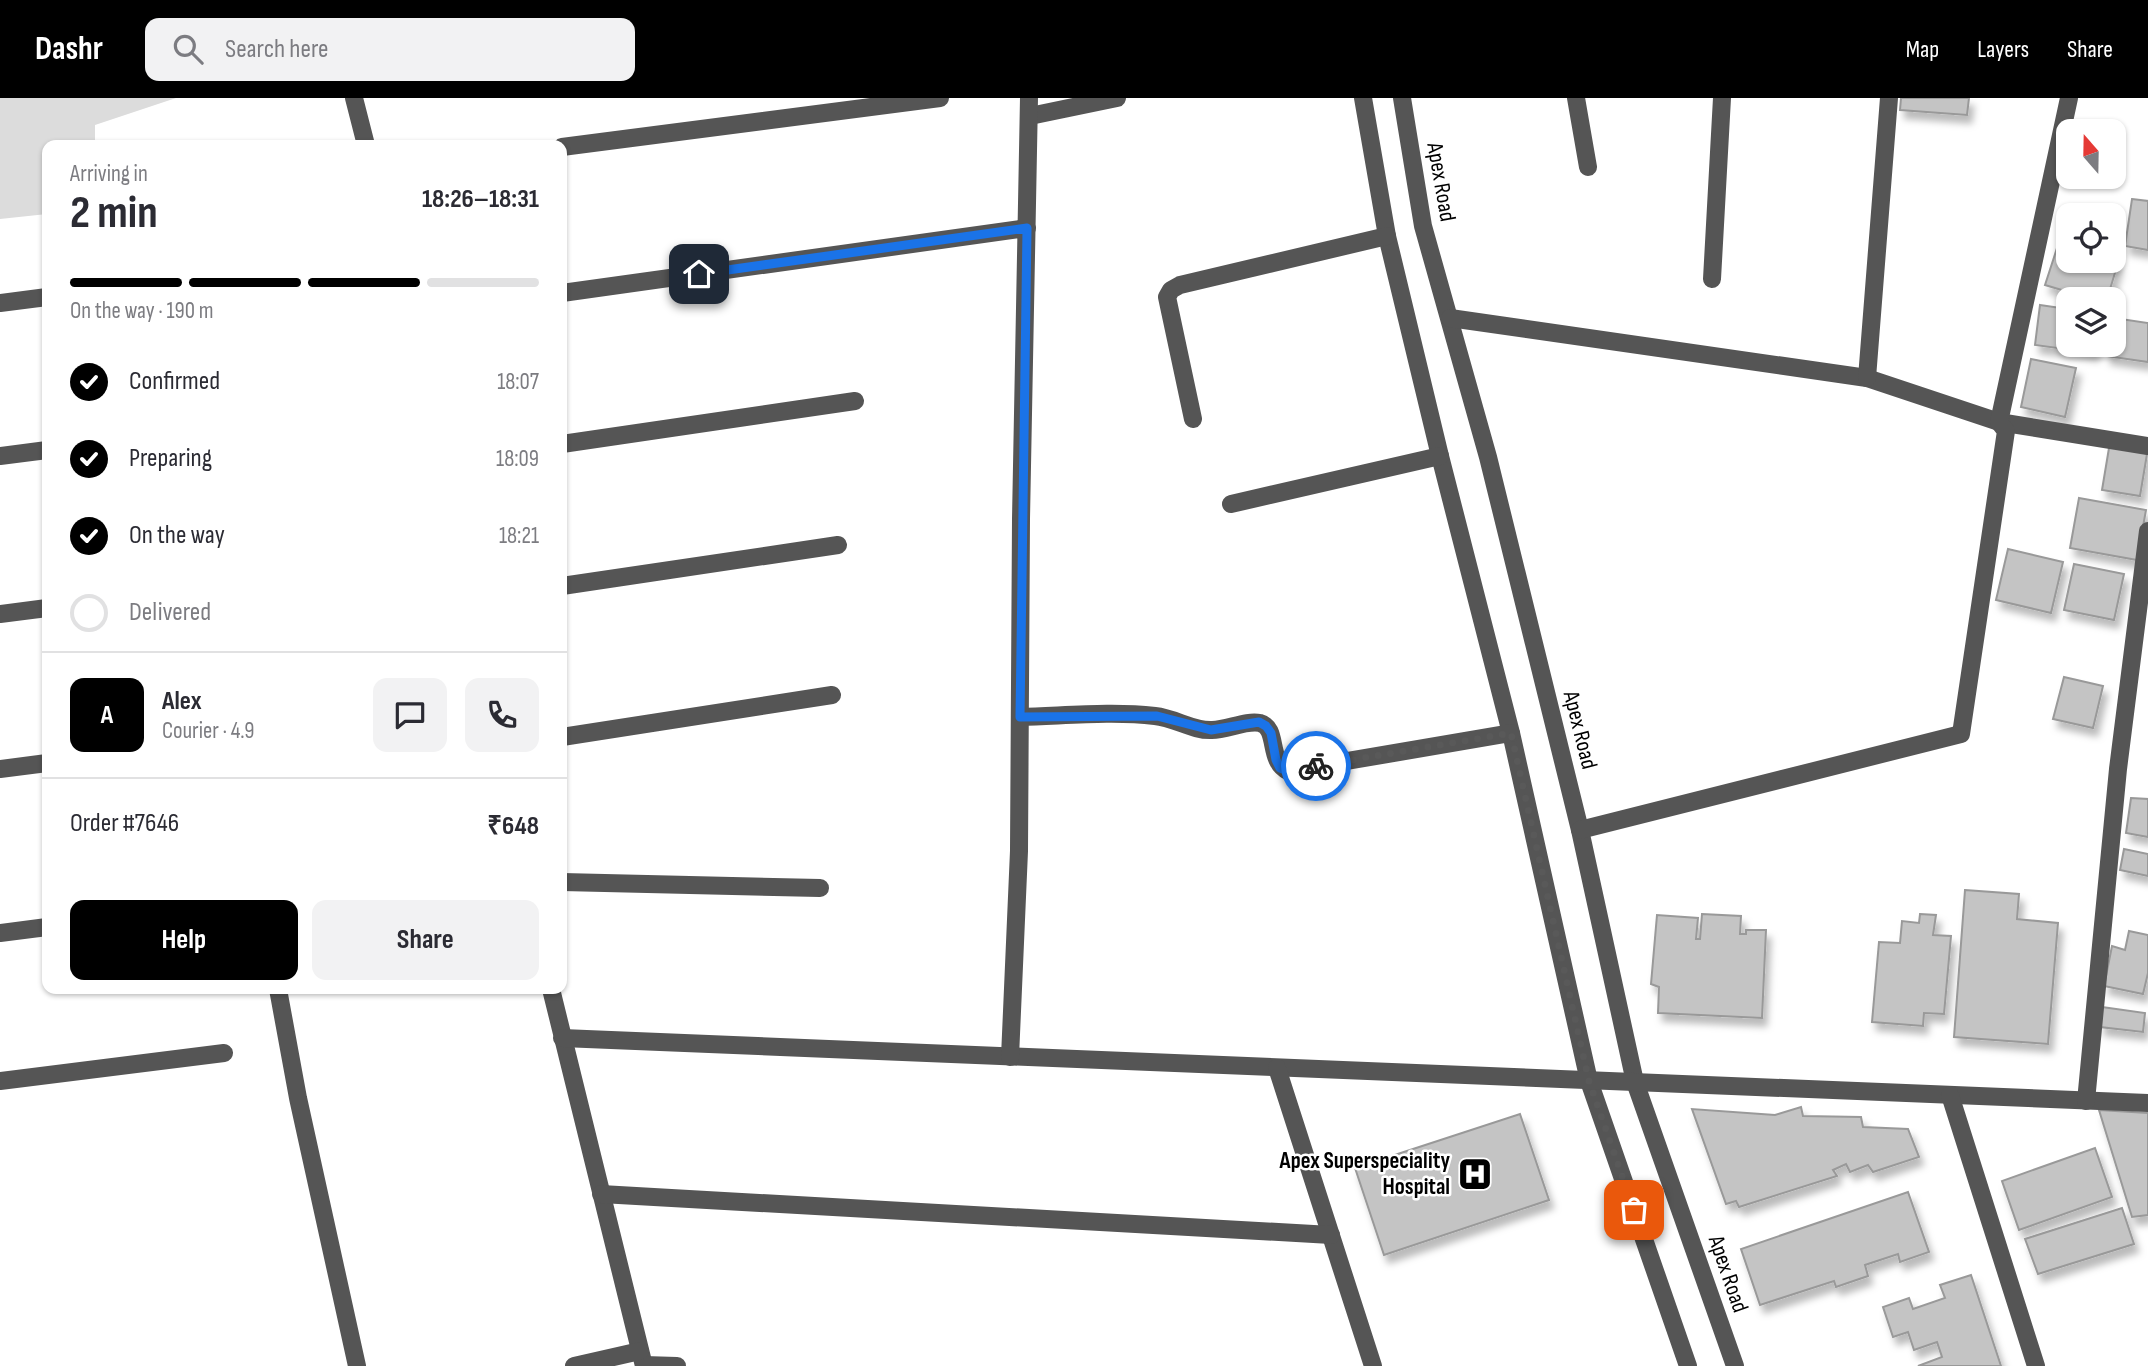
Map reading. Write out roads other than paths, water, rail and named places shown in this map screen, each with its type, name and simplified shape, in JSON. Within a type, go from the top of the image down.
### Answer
[{"type":"street","points":[[354,98],[365,140]]},
{"type":"street","points":[[567,146],[940,98]]},
{"type":"street","points":[[1010,1057],[1019,851],[1029,107],[1117,98]]},
{"type":"street","points":[[1363,98],[1387,236],[1511,733],[1589,1081],[1688,1366]]},
{"type":"street","name":"Apex Road","points":[[1402,98],[1423,226],[1488,457],[1580,830],[1635,1082],[1735,1366]]},
{"type":"street","points":[[1576,98],[1588,167]]},
{"type":"street","points":[[1712,279],[1722,98]]},
{"type":"street","points":[[1867,379],[1889,98]]},
{"type":"street","points":[[1999,422],[2069,98]]},
{"type":"street","points":[[567,292],[1027,228]]},
{"type":"street","points":[[1193,419],[1167,296],[1171,290],[1180,285],[1387,236]]},
{"type":"street","points":[[0,303],[42,299]]},
{"type":"street","points":[[1450,318],[1867,379],[1999,422],[2148,446]]},
{"type":"street","points":[[567,443],[855,401]]},
{"type":"street","points":[[1580,830],[1961,734],[2006,431],[1999,422]]},
{"type":"street","points":[[0,456],[42,451]]},
{"type":"street","points":[[1231,504],[1440,456]]},
{"type":"street","points":[[2086,1101],[2118,769],[2148,531]]},
{"type":"street","points":[[567,585],[838,545]]},
{"type":"street","points":[[0,614],[42,609]]},
{"type":"street","points":[[567,736],[832,695]]},
{"type":"street","points":[[1020,717],[1157,716],[1211,730],[1259,722],[1271,733],[1280,768],[1288,771],[1511,733]]},
{"type":"street","points":[[0,769],[42,764]]},
{"type":"street","points":[[567,882],[820,888]]},
{"type":"street","points":[[0,933],[42,928]]},
{"type":"street","points":[[279,994],[298,1098],[357,1366]]},
{"type":"street","points":[[552,994],[642,1361]]},
{"type":"street","points":[[562,1038],[2148,1103]]},
{"type":"street","points":[[0,1081],[224,1053]]},
{"type":"street","points":[[1276,1068],[1373,1366]]},
{"type":"street","points":[[1950,1095],[2036,1366]]},
{"type":"street","points":[[601,1194],[1331,1235]]},
{"type":"street","points":[[574,1366],[642,1361],[677,1366]]},
{"type":"place","name":"Apex Superspeciality Hospital","points":[[1475,1174]]}]
